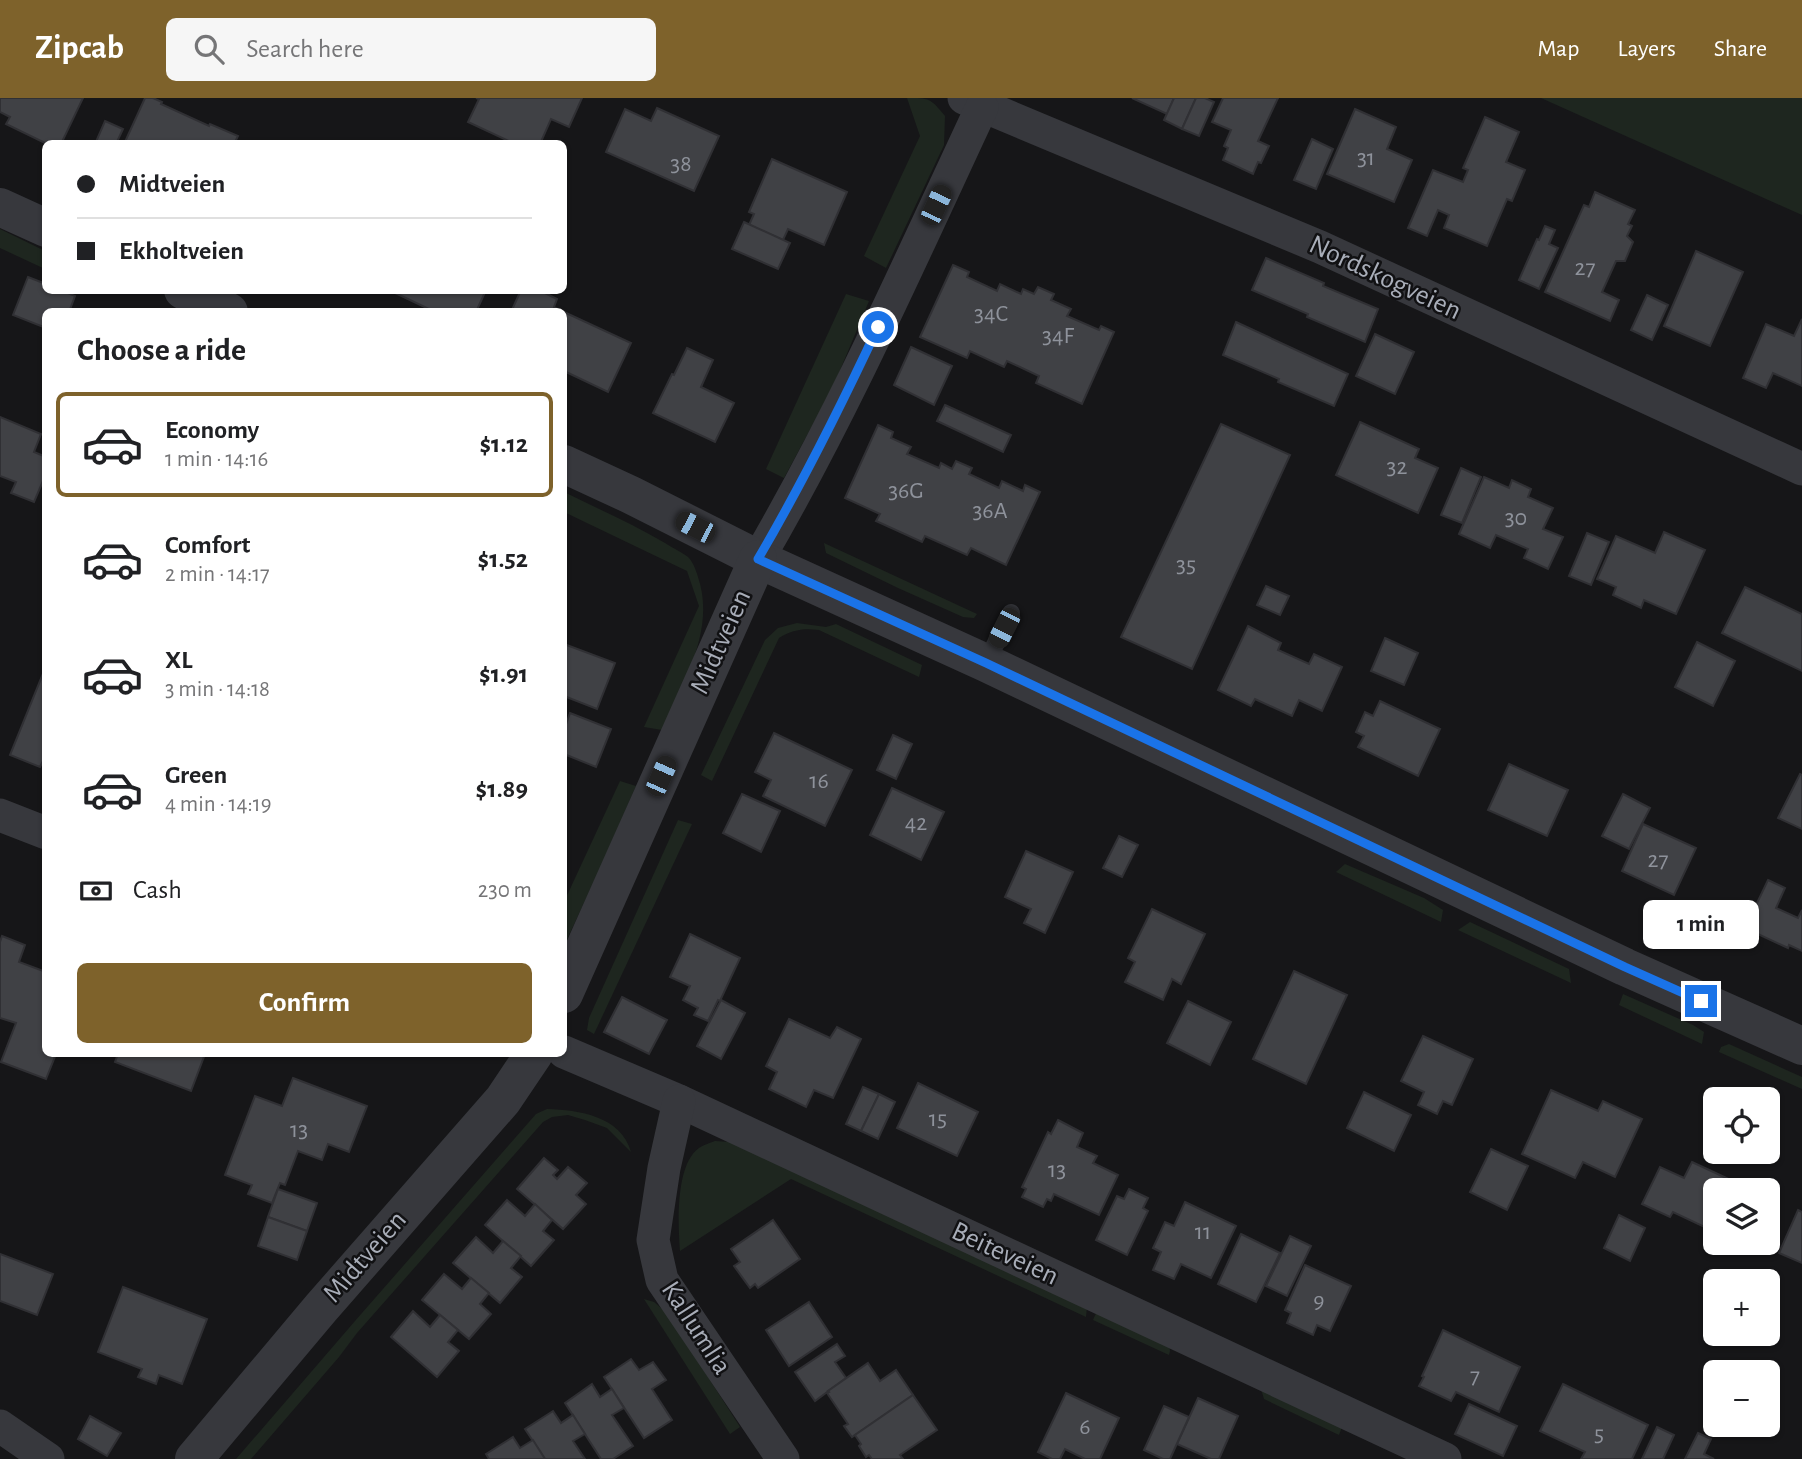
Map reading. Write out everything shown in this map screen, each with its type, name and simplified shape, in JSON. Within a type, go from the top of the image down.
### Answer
[{"type":"street","name":"Nordskogveien","points":[[973,102],[1320,247],[1802,469]]},
{"type":"street","name":"Midtveien","points":[[567,987],[758,559],[794,498],[844,401],[973,102]]},
{"type":"street","points":[[0,207],[42,226]]},
{"type":"street","points":[[191,294],[221,308]]},
{"type":"street","points":[[567,465],[758,559],[986,663],[1625,967],[1802,1046]]},
{"type":"street","points":[[0,815],[42,831]]},
{"type":"street","name":"Beiteveien","points":[[567,1053],[679,1101],[1445,1459]]},
{"type":"street","name":"Midtveien","points":[[194,1459],[321,1308],[503,1100],[532,1057]]},
{"type":"street","name":"Kallumlia","points":[[679,1101],[664,1168],[653,1240],[662,1280],[783,1459]]},
{"type":"street","points":[[0,1426],[48,1459]]},
{"type":"lane","points":[[986,663],[1012,613]]},
{"type":"shaded area","points":[[907,98],[929,100],[945,116],[944,145],[886,268],[864,256],[920,136]]},
{"type":"shaded area","points":[[1541,98],[1802,98],[1802,215]]},
{"type":"shaded area","points":[[0,229],[42,250],[42,268],[0,248]]},
{"type":"shaded area","points":[[846,294],[869,301],[833,387],[784,478],[766,469]]},
{"type":"shaded area","points":[[567,493],[683,553],[690,559],[698,577],[703,617],[695,655],[662,730],[644,727],[699,606],[687,571],[567,513]]},
{"type":"shaded area","points":[[824,543],[977,614],[974,618],[963,617],[898,588],[826,553]]},
{"type":"shaded area","points":[[797,623],[826,627],[836,624],[922,665],[919,677],[819,630],[788,633],[779,638],[712,781],[701,775],[765,640],[778,628]]},
{"type":"shaded area","points":[[620,781],[636,786],[567,940],[567,896]]},
{"type":"shaded area","points":[[678,820],[692,824],[594,1034],[587,1030],[589,1018]]},
{"type":"shaded area","points":[[1345,864],[1424,898],[1443,910],[1441,922],[1336,872]]},
{"type":"shaded area","points":[[1470,922],[1569,969],[1571,983],[1458,930]]},
{"type":"shaded area","points":[[1623,994],[1693,1025],[1704,1032],[1702,1044],[1619,1005]]},
{"type":"shaded area","points":[[1729,1044],[1802,1077],[1802,1089],[1719,1052],[1721,1047]]},
{"type":"shaded area","points":[[547,1109],[597,1117],[618,1130],[631,1152],[607,1128],[585,1120],[568,1115],[552,1117],[543,1122],[357,1333],[251,1459],[236,1459],[536,1114]]},
{"type":"shaded area","points":[[715,1141],[730,1142],[1087,1307],[1086,1317],[791,1179],[680,1251],[680,1196],[686,1168],[691,1156],[699,1148]]},
{"type":"shaded area","points":[[644,1299],[654,1302],[667,1313],[740,1427],[730,1434]]},
{"type":"shaded area","points":[[1097,1311],[1169,1344],[1169,1355],[1093,1320]]},
{"type":"shaded area","points":[[1261,1389],[1342,1427],[1339,1435],[1264,1399]]},
{"type":"building","points":[[0,98],[83,98],[63,140],[42,142],[6,124],[10,117],[0,112]]},
{"type":"building","points":[[145,98],[153,98],[209,126],[210,124],[238,136],[236,140],[126,140]]},
{"type":"building","points":[[476,98],[582,98],[569,127],[551,119],[542,140],[506,140],[468,122],[479,99]]},
{"type":"building","points":[[1132,98],[1174,98],[1167,114]]},
{"type":"building","points":[[1174,98],[1196,98],[1182,129],[1164,120]]},
{"type":"building","points":[[1196,98],[1214,102],[1199,136],[1182,129]]},
{"type":"building","points":[[1223,98],[1278,98],[1258,141],[1269,146],[1253,174],[1223,160],[1228,148],[1224,146],[1231,130],[1212,122]]},
{"type":"building","points":[[657,108],[719,136],[694,191],[606,152],[625,109],[651,121]]},
{"type":"building","points":[[1355,109],[1396,127],[1387,149],[1412,160],[1394,202],[1327,174]]},
{"type":"building","points":[[1485,117],[1519,132],[1506,162],[1525,170],[1512,201],[1507,199],[1487,246],[1444,228],[1449,215],[1438,210],[1427,236],[1408,228],[1433,170],[1463,182],[1468,170],[1463,168]]},
{"type":"building","points":[[105,121],[123,129],[118,140],[97,140]]},
{"type":"building","points":[[1312,139],[1333,149],[1316,189],[1294,180]]},
{"type":"building","points":[[772,159],[847,192],[824,245],[788,229],[783,240],[749,225],[754,214],[749,212]]},
{"type":"building","points":[[1595,192],[1635,210],[1628,224],[1632,226],[1627,236],[1633,242],[1625,261],[1616,261],[1602,292],[1619,300],[1610,321],[1545,292],[1584,205],[1589,207]]},
{"type":"building","points":[[744,222],[790,243],[778,269],[732,249]]},
{"type":"building","points":[[1545,226],[1555,230],[1549,244],[1558,248],[1539,289],[1519,280]]},
{"type":"building","points":[[1696,251],[1743,272],[1710,346],[1664,326]]},
{"type":"building","points":[[1266,258],[1378,309],[1365,342],[1252,290]]},
{"type":"building","points":[[953,265],[969,272],[967,277],[997,291],[1000,284],[1021,294],[1023,289],[1034,294],[1038,287],[1054,294],[1051,300],[1071,309],[1067,316],[1099,330],[1101,326],[1114,332],[1082,404],[1036,383],[1039,376],[1007,361],[1004,367],[970,351],[967,358],[920,337]]},
{"type":"building","points":[[28,277],[42,282],[42,294],[75,296],[70,308],[42,308],[42,326],[13,315]]},
{"type":"building","points":[[397,294],[484,294],[478,308],[427,308]]},
{"type":"building","points":[[519,294],[547,294],[557,299],[556,308],[513,308]]},
{"type":"building","points":[[1647,295],[1668,305],[1652,340],[1631,330]]},
{"type":"building","points":[[567,313],[631,343],[608,392],[567,372]]},
{"type":"building","points":[[1802,319],[1802,386],[1773,373],[1766,388],[1743,378],[1766,324],[1794,336]]},
{"type":"building","points":[[1236,322],[1348,374],[1334,406],[1223,355]]},
{"type":"building","points":[[1375,334],[1414,352],[1395,394],[1356,376]]},
{"type":"building","points":[[911,347],[952,366],[934,405],[894,385]]},
{"type":"building","points":[[687,348],[713,360],[701,387],[734,403],[715,442],[653,413]]},
{"type":"building","points":[[945,405],[1011,435],[1003,452],[937,421]]},
{"type":"building","points":[[0,417],[41,434],[34,452],[42,455],[42,483],[34,502],[11,493],[16,482],[0,476]]},
{"type":"building","points":[[1360,422],[1419,449],[1415,458],[1438,468],[1418,513],[1336,475]]},
{"type":"building","points":[[1221,424],[1290,455],[1192,669],[1121,637]]},
{"type":"building","points":[[878,425],[893,432],[891,438],[911,447],[907,454],[939,468],[941,463],[952,469],[956,461],[972,468],[969,474],[999,488],[1002,481],[1023,491],[1025,485],[1040,492],[1006,565],[971,548],[967,555],[925,536],[922,542],[876,521],[880,514],[845,498]]},
{"type":"building","points":[[1461,468],[1481,477],[1462,523],[1441,515]]},
{"type":"building","points":[[1484,477],[1509,488],[1512,480],[1531,489],[1528,497],[1553,508],[1543,529],[1563,537],[1548,569],[1524,558],[1528,549],[1496,535],[1490,548],[1459,534]]},
{"type":"building","points":[[1664,532],[1705,550],[1676,614],[1644,600],[1641,608],[1613,595],[1616,587],[1597,579],[1616,536],[1655,553]]},
{"type":"building","points":[[1587,533],[1609,542],[1591,585],[1569,576]]},
{"type":"building","points":[[1266,586],[1289,596],[1280,615],[1257,605]]},
{"type":"building","points":[[1745,587],[1802,614],[1802,671],[1722,633]]},
{"type":"building","points":[[1248,626],[1281,643],[1278,650],[1309,664],[1314,654],[1342,667],[1322,711],[1299,700],[1292,716],[1255,699],[1251,706],[1218,690]]},
{"type":"building","points":[[1385,638],[1418,653],[1404,685],[1371,671]]},
{"type":"building","points":[[1697,642],[1735,661],[1713,706],[1675,687]]},
{"type":"building","points":[[567,645],[615,663],[597,709],[567,697]]},
{"type":"building","points":[[42,676],[42,763],[40,767],[10,755]]},
{"type":"building","points":[[1380,701],[1440,729],[1418,776],[1358,747],[1364,736],[1356,732],[1365,712],[1373,716]]},
{"type":"building","points":[[570,713],[611,729],[596,767],[567,755],[567,722]]},
{"type":"building","points":[[774,733],[852,770],[825,826],[763,796],[771,780],[755,772]]},
{"type":"building","points":[[893,735],[912,744],[896,779],[877,770]]},
{"type":"building","points":[[1509,764],[1568,790],[1547,836],[1488,810]]},
{"type":"building","points":[[1800,774],[1802,775],[1802,829],[1778,818]]},
{"type":"building","points":[[892,788],[944,812],[921,860],[870,835]]},
{"type":"building","points":[[742,794],[780,811],[761,852],[723,833]]},
{"type":"building","points":[[1623,794],[1650,808],[1629,849],[1602,836]]},
{"type":"building","points":[[1643,824],[1696,848],[1674,895],[1622,871]]},
{"type":"building","points":[[1119,836],[1138,845],[1122,877],[1103,868]]},
{"type":"building","points":[[1026,851],[1073,872],[1045,933],[1024,923],[1031,909],[1005,897]]},
{"type":"building","points":[[1768,880],[1785,888],[1776,908],[1798,918],[1802,910],[1802,951],[1789,945],[1788,948],[1745,928]]},
{"type":"building","points":[[1152,909],[1205,934],[1181,984],[1172,979],[1163,1000],[1125,982],[1135,962],[1128,958]]},
{"type":"building","points":[[690,934],[740,958],[708,1021],[694,1015],[698,1008],[683,1000],[690,986],[670,977]]},
{"type":"building","points":[[2,936],[25,945],[19,962],[42,971],[42,1057],[55,1057],[46,1079],[1,1062],[16,1023],[0,1018]]},
{"type":"building","points":[[1294,971],[1347,995],[1306,1084],[1253,1059]]},
{"type":"building","points":[[622,997],[667,1020],[649,1054],[604,1032]]},
{"type":"building","points":[[721,1000],[745,1013],[721,1059],[697,1046]]},
{"type":"building","points":[[1188,1001],[1231,1022],[1210,1065],[1167,1043]]},
{"type":"building","points":[[789,1019],[830,1038],[837,1027],[861,1039],[833,1098],[814,1090],[806,1107],[769,1089],[777,1072],[766,1066]]},
{"type":"building","points":[[1423,1036],[1473,1059],[1452,1105],[1443,1101],[1437,1114],[1418,1105],[1424,1092],[1401,1081]]},
{"type":"building","points":[[117,1057],[204,1057],[191,1091],[115,1062]]},
{"type":"building","points":[[293,1078],[367,1106],[349,1152],[328,1144],[322,1160],[298,1151],[285,1185],[280,1183],[272,1203],[248,1194],[252,1185],[225,1175],[255,1096],[282,1106]]},
{"type":"building","points":[[918,1083],[978,1112],[957,1156],[897,1128]]},
{"type":"building","points":[[863,1087],[879,1094],[861,1131],[846,1124]]},
{"type":"building","points":[[1551,1090],[1598,1111],[1603,1101],[1642,1119],[1615,1177],[1583,1162],[1575,1178],[1522,1154]]},
{"type":"building","points":[[1364,1092],[1411,1115],[1394,1151],[1347,1128]]},
{"type":"building","points":[[879,1094],[895,1102],[878,1139],[861,1131]]},
{"type":"building","points":[[1058,1120],[1083,1133],[1077,1147],[1097,1156],[1093,1163],[1118,1175],[1099,1215],[1054,1194],[1051,1201],[1047,1199],[1043,1207],[1022,1197],[1026,1189],[1022,1187],[1048,1132],[1051,1134]]},
{"type":"building","points":[[1491,1149],[1528,1166],[1507,1210],[1470,1192]]},
{"type":"building","points":[[544,1158],[558,1170],[553,1175],[557,1179],[568,1167],[587,1183],[576,1195],[586,1204],[563,1229],[517,1189]]},
{"type":"building","points":[[1692,1162],[1726,1178],[1703,1178],[1703,1226],[1673,1212],[1670,1217],[1642,1204],[1660,1167],[1684,1178]]},
{"type":"building","points":[[278,1189],[317,1203],[307,1231],[268,1217]]},
{"type":"building","points":[[1129,1189],[1148,1198],[1143,1208],[1148,1211],[1127,1255],[1096,1240],[1117,1196],[1124,1199]]},
{"type":"building","points":[[507,1200],[525,1216],[535,1204],[552,1220],[543,1231],[554,1240],[531,1266],[485,1225]]},
{"type":"building","points":[[1185,1202],[1236,1226],[1211,1278],[1181,1264],[1174,1279],[1153,1270],[1161,1252],[1153,1248],[1165,1222],[1174,1226]]},
{"type":"building","points":[[1798,1210],[1802,1212],[1802,1263],[1780,1253]]},
{"type":"building","points":[[1619,1215],[1645,1228],[1630,1261],[1604,1248]]},
{"type":"building","points":[[268,1217],[307,1231],[297,1260],[258,1246]]},
{"type":"building","points":[[773,1220],[800,1259],[758,1288],[755,1284],[750,1288],[734,1266],[740,1262],[731,1249]]},
{"type":"building","points":[[1241,1234],[1280,1253],[1256,1302],[1218,1284]]},
{"type":"building","points":[[1290,1236],[1311,1246],[1287,1296],[1266,1286]]},
{"type":"building","points":[[476,1237],[493,1253],[503,1241],[521,1256],[511,1268],[522,1277],[500,1303],[453,1263]]},
{"type":"building","points":[[0,1254],[53,1274],[37,1315],[0,1301]]},
{"type":"building","points":[[1305,1265],[1351,1286],[1330,1331],[1317,1325],[1313,1335],[1287,1323],[1291,1313],[1285,1310]]},
{"type":"building","points":[[444,1274],[462,1289],[471,1278],[489,1293],[480,1304],[491,1314],[469,1339],[422,1300]]},
{"type":"building","points":[[123,1287],[207,1319],[182,1384],[159,1375],[156,1384],[138,1377],[142,1369],[98,1352]]},
{"type":"building","points":[[809,1302],[832,1337],[789,1366],[766,1330]]},
{"type":"building","points":[[413,1311],[430,1327],[440,1315],[458,1330],[448,1342],[459,1351],[437,1377],[391,1337]]},
{"type":"building","points":[[1443,1330],[1520,1367],[1499,1412],[1456,1392],[1451,1401],[1419,1386]]},
{"type":"building","points":[[837,1344],[845,1356],[835,1362],[846,1378],[815,1401],[795,1372]]},
{"type":"building","points":[[631,1359],[639,1370],[653,1362],[666,1380],[652,1389],[672,1420],[644,1438],[604,1377]]},
{"type":"building","points":[[868,1363],[880,1381],[896,1370],[913,1395],[852,1437],[844,1426],[848,1424],[827,1393]]},
{"type":"building","points":[[592,1384],[600,1397],[612,1389],[624,1408],[612,1415],[633,1446],[613,1459],[601,1459],[565,1403]]},
{"type":"building","points":[[1563,1384],[1648,1425],[1632,1459],[1581,1459],[1585,1452],[1540,1431]]},
{"type":"building","points":[[1066,1393],[1119,1418],[1100,1459],[1085,1459],[1065,1449],[1060,1459],[1052,1459],[1038,1452]]},
{"type":"building","points":[[913,1395],[937,1430],[900,1455],[903,1459],[872,1459],[869,1455],[866,1457],[855,1435]]},
{"type":"building","points":[[1198,1398],[1238,1416],[1219,1459],[1211,1459],[1177,1444]]},
{"type":"building","points":[[1469,1404],[1517,1426],[1503,1456],[1455,1434]]},
{"type":"building","points":[[1164,1406],[1189,1417],[1170,1459],[1163,1459],[1144,1450]]},
{"type":"building","points":[[553,1411],[561,1423],[573,1415],[585,1434],[573,1441],[585,1459],[545,1459],[525,1429]]},
{"type":"building","points":[[90,1416],[121,1433],[107,1456],[78,1439]]},
{"type":"building","points":[[1657,1427],[1674,1435],[1663,1459],[1642,1459]]},
{"type":"building","points":[[1698,1433],[1711,1439],[1704,1454],[1714,1459],[1685,1459]]},
{"type":"building","points":[[513,1437],[520,1448],[533,1440],[545,1459],[489,1459],[486,1454]]},
{"type":"route","points":[[878,327],[844,401],[794,498],[758,559],[986,663],[1701,1001]]}]
